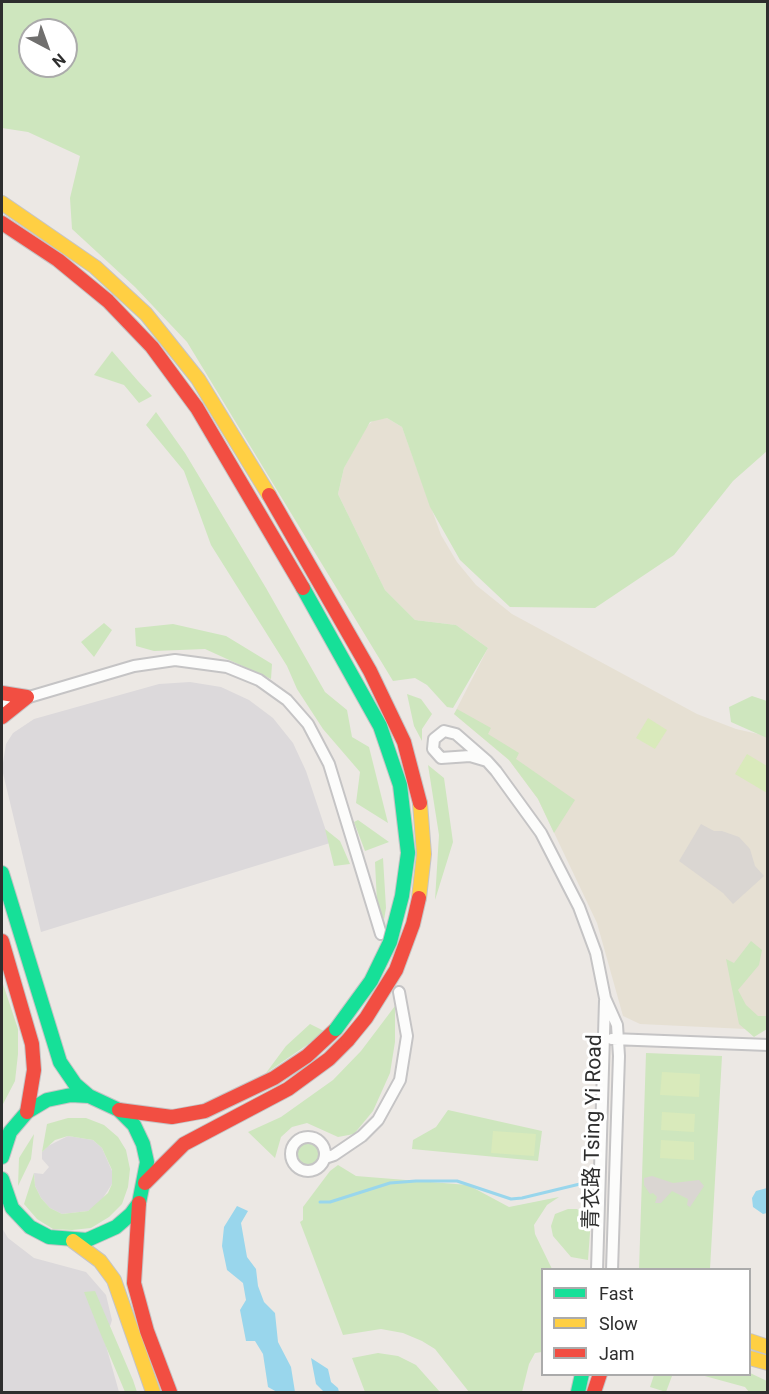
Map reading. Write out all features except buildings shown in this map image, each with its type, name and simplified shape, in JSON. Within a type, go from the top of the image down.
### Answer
[{"type":"main road","points":[[2,203],[69,247],[122,291],[168,340],[214,402],[384,697],[404,742],[417,784],[423,820],[424,854],[419,898],[413,924],[396,970],[366,1018],[348,1040],[322,1064],[288,1089],[243,1114],[210,1128],[184,1144],[145,1183]]},
{"type":"main road","points":[[2,223],[58,260],[108,301],[167,365],[207,424],[357,680],[388,745],[404,806],[408,853],[401,904],[390,942],[371,981],[336,1029],[307,1056],[274,1078],[205,1111],[171,1118],[119,1110],[89,1096],[75,1084],[60,1062],[2,873]]},
{"type":"main road","points":[[2,693],[27,697]]},
{"type":"main road","points":[[2,717],[27,697]]},
{"type":"main road","points":[[2,941],[32,1044],[34,1070],[27,1112]]},
{"type":"main road","points":[[3,1148],[15,1125],[27,1112],[53,1098],[71,1095],[89,1096]]},
{"type":"main road","points":[[119,1110],[134,1125],[143,1144],[147,1162],[145,1183],[139,1203],[134,1283],[147,1331],[170,1392]]},
{"type":"main road","points":[[2,1184],[12,1208],[30,1227],[49,1237],[74,1241],[101,1236],[116,1227],[139,1203]]},
{"type":"main road","points":[[74,1241],[100,1261],[114,1280],[153,1392]]},
{"type":"main road","points":[[751,1341],[768,1347]]},
{"type":"main road","points":[[751,1358],[768,1363]]},
{"type":"main road","points":[[578,1392],[582,1376]]},
{"type":"main road","points":[[594,1392],[599,1376]]},
{"type":"street","points":[[2,705],[134,666],[175,660],[227,667],[259,680],[287,700],[308,724],[329,764],[381,934]]},
{"type":"street","name":"青衣路 Tsing Yi Road","points":[[487,761],[470,756],[441,758],[433,749],[434,739],[441,732],[452,731],[487,761],[528,813],[570,884],[596,952],[605,998],[597,1268]]},
{"type":"street","points":[[325,1158],[334,1155],[362,1136],[378,1120],[400,1080],[407,1036],[399,992]]},
{"type":"street","name":"青衣路 Tsing Yi Road","points":[[605,998],[617,1025],[619,1039],[616,1208],[612,1268]]},
{"type":"street","points":[[604,1039],[768,1044]]},
{"type":"shaded area","points":[[387,418],[402,427],[441,535],[457,562],[476,585],[512,614],[697,714],[736,729],[767,736],[767,1030],[640,1024],[623,1016],[597,923],[538,799],[509,760],[454,714],[488,648],[456,625],[415,620],[385,590],[338,494],[344,468],[366,427],[375,419]]},
{"type":"shaded area","points":[[190,682],[221,687],[249,700],[273,718],[293,743],[306,771],[330,843],[41,932],[2,769],[6,744],[13,733],[34,719],[159,684]]},
{"type":"shaded area","points":[[701,824],[714,831],[722,831],[739,837],[750,849],[755,866],[764,876],[733,904],[723,893],[679,861]]},
{"type":"shaded area","points":[[68,1136],[93,1140],[102,1148],[112,1171],[112,1184],[99,1204],[88,1211],[62,1214],[50,1208],[41,1198],[35,1186],[34,1173],[43,1174],[49,1167],[42,1159],[42,1152],[48,1146]]},
{"type":"shaded area","points":[[652,1176],[673,1183],[699,1180],[704,1186],[690,1207],[687,1205],[688,1199],[672,1191],[661,1203],[655,1203],[657,1197],[653,1193],[650,1194],[644,1185],[644,1178]]},
{"type":"shaded area","points":[[2,1228],[8,1238],[34,1258],[86,1272],[106,1295],[112,1320],[105,1342],[119,1392],[2,1392]]},
{"type":"green space","points":[[2,2],[767,2],[767,451],[733,481],[674,555],[595,608],[510,607],[460,560],[430,507],[402,427],[387,418],[370,422],[344,468],[338,494],[385,590],[415,620],[456,625],[488,648],[453,708],[447,707],[427,685],[415,678],[393,681],[187,342],[135,287],[72,229],[70,198],[80,156],[28,132],[2,128]]},
{"type":"green space","points":[[112,351],[152,396],[139,403],[124,385],[94,375]]},
{"type":"green space","points":[[156,412],[185,453],[325,692],[347,710],[352,737],[369,747],[388,823],[356,803],[360,772],[323,729],[297,689],[287,666],[211,545],[184,471],[146,425]]},
{"type":"green space","points":[[104,623],[112,630],[94,657],[81,642]]},
{"type":"green space","points":[[173,624],[226,636],[272,664],[271,679],[205,649],[154,651],[136,646],[135,628]]},
{"type":"green space","points":[[407,694],[421,699],[432,714],[422,729],[422,741],[414,726]]},
{"type":"green space","points":[[752,696],[767,701],[767,738],[731,722],[729,707]]},
{"type":"green space","points":[[457,709],[491,728],[488,734],[519,753],[516,759],[575,800],[554,833],[538,799],[509,760],[454,714]]},
{"type":"green space","points":[[648,718],[667,730],[655,749],[636,738]]},
{"type":"green space","points":[[747,754],[767,766],[767,793],[735,774]]},
{"type":"green space","points":[[428,765],[444,778],[453,842],[435,900],[439,835]]},
{"type":"green space","points":[[358,820],[389,842],[365,851],[354,822]]},
{"type":"green space","points":[[325,829],[340,841],[350,864],[334,866]]},
{"type":"green space","points":[[383,858],[386,908],[384,920],[377,903],[375,862]]},
{"type":"green space","points":[[751,941],[762,950],[759,965],[738,990],[746,1005],[758,1016],[767,1016],[767,1029],[754,1037],[739,1024],[726,959],[734,963]]},
{"type":"green space","points":[[2,981],[18,1029],[18,1054],[15,1081],[2,1106]]},
{"type":"green space","points":[[395,1006],[395,1042],[390,1073],[373,1111],[354,1134],[338,1137],[307,1123],[292,1127],[281,1137],[275,1158],[248,1132],[281,1117],[333,1080],[361,1051]]},
{"type":"green space","points":[[310,1024],[326,1032],[266,1073],[286,1046]]},
{"type":"green space","points":[[646,1053],[722,1056],[710,1268],[639,1268]]},
{"type":"green space","points":[[662,1072],[700,1074],[699,1097],[660,1095]]},
{"type":"green space","points":[[448,1110],[542,1131],[538,1161],[412,1149],[413,1140],[436,1127]]},
{"type":"green space","points":[[662,1112],[695,1114],[694,1132],[661,1130]]},
{"type":"green space","points":[[68,1118],[86,1118],[104,1125],[118,1137],[126,1150],[130,1169],[128,1187],[122,1204],[109,1217],[91,1228],[53,1229],[37,1219],[24,1204],[34,1173],[35,1186],[41,1198],[50,1208],[62,1214],[88,1211],[108,1193],[112,1184],[112,1170],[102,1148],[93,1140],[68,1136],[55,1140],[42,1152],[47,1124]]},
{"type":"green space","points":[[493,1131],[536,1134],[534,1156],[491,1153]]},
{"type":"green space","points":[[34,1134],[31,1159],[18,1186],[19,1158]]},
{"type":"green space","points":[[308,1140],[317,1144],[321,1153],[317,1162],[308,1166],[299,1162],[295,1153],[299,1144]]},
{"type":"green space","points":[[661,1140],[694,1142],[694,1160],[660,1158]]},
{"type":"green space","points":[[338,1165],[356,1176],[468,1185],[509,1207],[559,1197],[547,1205],[534,1225],[535,1234],[552,1268],[541,1268],[541,1352],[535,1353],[529,1364],[522,1392],[469,1392],[435,1349],[403,1333],[381,1329],[343,1335],[300,1222],[303,1220],[303,1207],[330,1171]]},
{"type":"green space","points":[[568,1209],[577,1209],[591,1219],[588,1260],[571,1257],[553,1236],[551,1226],[555,1214]]},
{"type":"green space","points":[[95,1291],[137,1392],[125,1392],[99,1330],[84,1292]]},
{"type":"green space","points":[[378,1353],[398,1356],[416,1365],[440,1392],[365,1392],[352,1358]]},
{"type":"green space","points":[[751,1373],[767,1381],[767,1392],[749,1392],[745,1387],[705,1376],[751,1376]]},
{"type":"green space","points":[[654,1376],[672,1376],[666,1392],[650,1387]]},
{"type":"water","points":[[767,1188],[767,1213],[763,1214],[753,1207],[752,1198],[756,1191]]},
{"type":"water","points":[[237,1206],[248,1211],[241,1223],[247,1257],[256,1269],[258,1286],[264,1302],[275,1313],[278,1342],[291,1367],[295,1392],[277,1392],[268,1387],[263,1354],[255,1341],[246,1341],[240,1310],[246,1300],[243,1283],[227,1270],[222,1246],[224,1227]]},
{"type":"water","points":[[311,1358],[328,1369],[331,1382],[339,1392],[324,1392],[316,1384]]},
{"type":"waterway","points":[[320,1202],[330,1202],[390,1183],[416,1181],[457,1181],[511,1199],[584,1183]]},
{"type":"traffic: fast","points":[[303,588],[380,726],[400,785],[408,853]]},
{"type":"traffic: fast","points":[[336,1029],[371,981],[390,942],[402,896],[408,853]]},
{"type":"traffic: fast","points":[[2,873],[60,1062],[75,1084],[89,1096]]},
{"type":"traffic: fast","points":[[2,1157],[10,1132],[27,1112],[47,1100],[71,1095],[89,1096],[119,1110],[134,1125],[143,1144],[147,1162],[139,1203],[131,1214],[116,1227],[87,1240],[49,1237],[30,1227],[12,1208],[2,1179]]},
{"type":"traffic: fast","points":[[578,1392],[582,1376]]},
{"type":"traffic: slow","points":[[2,203],[95,267],[146,314],[198,379],[269,495]]},
{"type":"traffic: slow","points":[[419,898],[424,854],[420,803]]},
{"type":"traffic: slow","points":[[73,1241],[100,1261],[114,1280],[153,1392]]},
{"type":"traffic: slow","points":[[751,1341],[768,1347]]},
{"type":"traffic: slow","points":[[751,1358],[768,1363]]},
{"type":"traffic: jam","points":[[2,223],[58,260],[108,301],[152,347],[197,408],[303,588]]},
{"type":"traffic: jam","points":[[269,495],[370,671],[404,742],[420,803]]},
{"type":"traffic: jam","points":[[2,693],[27,697]]},
{"type":"traffic: jam","points":[[2,717],[27,697]]},
{"type":"traffic: jam","points":[[348,1040],[366,1018],[396,970],[413,924],[419,898]]},
{"type":"traffic: jam","points":[[2,941],[32,1044],[34,1070],[27,1112]]},
{"type":"traffic: jam","points":[[119,1110],[172,1117],[205,1111],[274,1078],[307,1056],[336,1029]]},
{"type":"traffic: jam","points":[[145,1183],[184,1144],[288,1089],[329,1059],[348,1040]]},
{"type":"traffic: jam","points":[[139,1203],[134,1283],[147,1331],[170,1392]]},
{"type":"traffic: jam","points":[[594,1392],[599,1376]]}]
